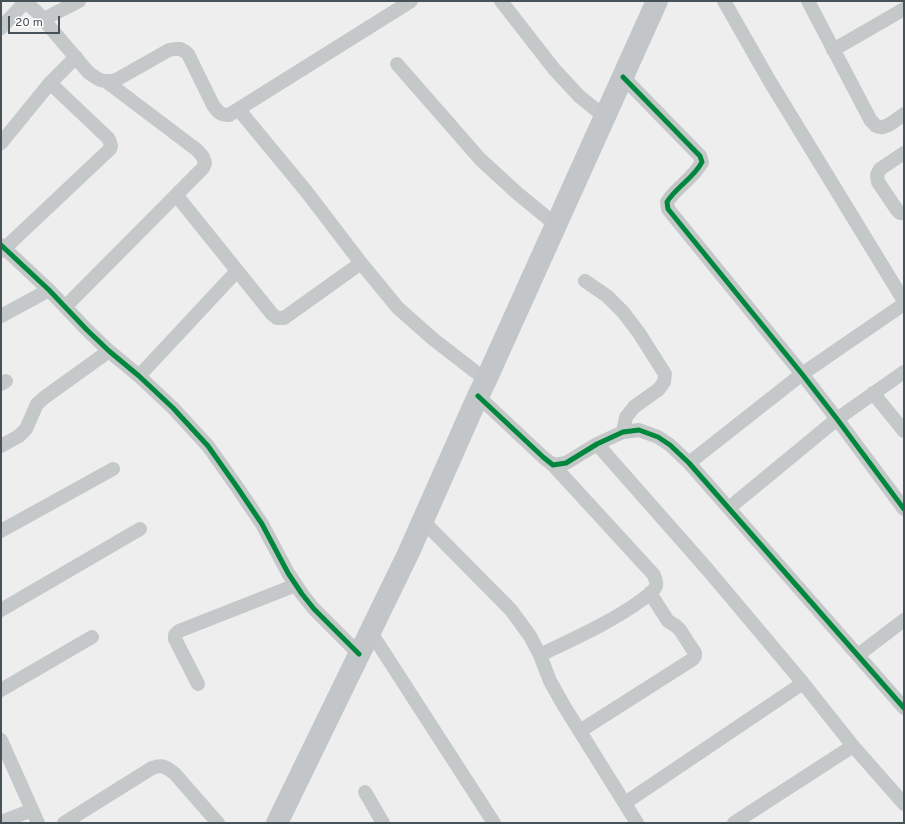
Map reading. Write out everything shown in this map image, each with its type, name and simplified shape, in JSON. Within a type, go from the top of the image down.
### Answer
[{"type":"main road","points":[[277,823],[408,554],[657,1]]},
{"type":"street","points":[[44,19],[79,1]]},
{"type":"street","points":[[107,82],[116,80],[169,50],[176,48],[182,49],[188,54],[213,105],[218,112],[223,115],[229,115],[411,1]]},
{"type":"street","points":[[501,1],[554,70],[579,96],[604,117]]},
{"type":"street","points":[[689,463],[802,374],[904,303],[769,80],[724,1]]},
{"type":"street","points":[[808,1],[871,121],[876,126],[883,127],[904,114]]},
{"type":"street","points":[[1,28],[24,2],[44,19],[88,72],[98,79],[107,82],[197,150],[203,157],[205,163],[203,168],[177,196],[65,307]]},
{"type":"street","points":[[833,50],[904,9]]},
{"type":"street","points":[[1,143],[50,83],[76,57]]},
{"type":"street","points":[[397,64],[480,159],[517,193],[556,225]]},
{"type":"street","points":[[623,77],[700,156],[702,162],[699,169],[671,196],[667,202],[668,209],[838,419],[904,509]]},
{"type":"street","points":[[50,83],[108,138],[111,146],[110,149],[2,248],[49,290],[109,351],[139,376],[173,408],[208,446],[262,524],[296,585],[314,609],[359,654]]},
{"type":"street","points":[[238,110],[306,191],[361,263],[398,308],[433,339],[482,388],[543,457],[554,465],[654,575],[657,582],[655,588],[630,608],[603,624],[540,655]]},
{"type":"street","points":[[904,153],[880,169],[877,175],[878,182],[897,210],[900,213],[904,213]]},
{"type":"street","points":[[177,196],[237,272],[277,318],[284,318],[361,263]]},
{"type":"street","points":[[139,376],[237,272]]},
{"type":"street","points":[[585,281],[607,296],[623,312],[639,333],[665,374],[664,382],[659,389],[634,406],[626,417],[623,432]]},
{"type":"street","points":[[1,316],[49,290]]},
{"type":"street","points":[[1,446],[19,436],[26,429],[37,404],[109,351]]},
{"type":"street","points":[[729,508],[838,419],[904,372]]},
{"type":"street","points":[[873,393],[904,431]]},
{"type":"street","points":[[554,465],[566,463],[597,444],[623,432],[639,430],[658,437],[670,445],[689,463],[904,708]]},
{"type":"street","points":[[597,444],[708,570],[803,683],[853,746],[904,804]]},
{"type":"street","points":[[1,530],[113,469]]},
{"type":"street","points":[[423,521],[510,610],[530,636],[540,655],[550,681],[564,706],[637,823]]},
{"type":"street","points":[[1,610],[140,529]]},
{"type":"street","points":[[198,684],[175,638],[179,631],[296,585]]},
{"type":"street","points":[[580,731],[693,659],[695,656],[695,653],[680,630],[668,621],[650,593]]},
{"type":"street","points":[[858,655],[904,620]]},
{"type":"street","points":[[370,631],[494,823]]},
{"type":"street","points":[[1,690],[92,637]]},
{"type":"street","points":[[625,803],[803,683]]},
{"type":"street","points":[[1,740],[38,823]]},
{"type":"street","points":[[734,823],[853,746]]},
{"type":"street","points":[[64,823],[152,768],[160,765],[166,767],[174,774],[218,823]]},
{"type":"street","points":[[365,792],[383,823]]},
{"type":"street","points":[[1,822],[32,810]]},
{"type":"cycle path","points":[[623,77],[700,156],[702,162],[699,168],[667,202],[668,209],[802,374],[904,509]]},
{"type":"cycle path","points":[[1,245],[49,290],[109,351],[139,376],[173,408],[208,446],[262,524],[288,573],[302,594],[314,609],[359,654]]},
{"type":"cycle path","points":[[478,396],[553,465],[566,463],[597,444],[623,432],[639,430],[658,437],[670,445],[689,463],[904,708]]}]
